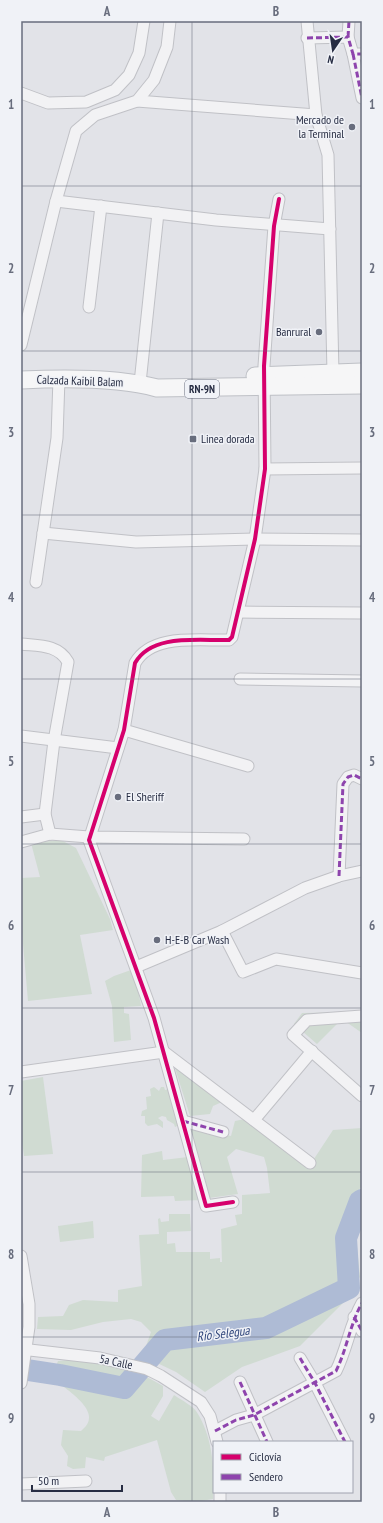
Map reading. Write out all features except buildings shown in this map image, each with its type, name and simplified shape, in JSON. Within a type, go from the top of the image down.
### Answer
[{"type":"main road","name":"Calzada Kaibil Balam","points":[[21,380],[58,378],[140,383],[157,388],[265,382],[333,373],[362,372]]},
{"type":"main road","name":"Calzada Kaibil Balam","points":[[265,382],[362,385]]},
{"type":"street","points":[[21,93],[48,103],[86,102],[115,90],[129,75],[139,53],[144,21]]},
{"type":"street","points":[[137,101],[154,80],[167,48],[170,21]]},
{"type":"street","points":[[307,21],[307,38],[316,115],[328,155],[333,373]]},
{"type":"street","points":[[349,21],[348,37],[358,54],[362,98]]},
{"type":"street","points":[[307,38],[348,37]]},
{"type":"street","points":[[21,344],[56,201],[76,131],[95,115],[137,101],[316,115]]},
{"type":"street","points":[[232,1202],[206,1206],[164,1052],[136,967],[89,838],[124,730],[135,663],[148,648],[164,642],[230,640],[232,637],[255,539],[265,469],[265,382],[274,226],[279,199]]},
{"type":"street","points":[[56,201],[274,226],[330,229]]},
{"type":"street","points":[[88,307],[100,206]]},
{"type":"street","points":[[140,383],[158,213]]},
{"type":"street","points":[[36,582],[57,438],[58,378]]},
{"type":"street","points":[[265,469],[362,468]]},
{"type":"street","points":[[43,533],[136,542],[255,539],[362,540]]},
{"type":"street","points":[[238,612],[362,613]]},
{"type":"street","points":[[21,644],[53,648],[61,653],[67,660],[54,741],[45,814],[50,834]]},
{"type":"street","points":[[240,679],[362,681]]},
{"type":"street","points":[[124,730],[248,766]]},
{"type":"street","points":[[21,736],[118,748]]},
{"type":"street","points":[[339,876],[342,784],[354,775],[362,779]]},
{"type":"street","points":[[21,818],[45,814]]},
{"type":"street","points":[[21,842],[50,834],[89,838],[244,839]]},
{"type":"street","points":[[136,967],[222,931],[305,888],[339,876],[362,871]]},
{"type":"street","points":[[222,931],[243,972],[276,959],[362,973]]},
{"type":"street","points":[[362,1016],[306,1020],[294,1035],[362,1096]]},
{"type":"street","points":[[254,1120],[312,1051]]},
{"type":"street","points":[[21,1072],[164,1052],[310,1163]]},
{"type":"street","points":[[183,1121],[223,1132]]},
{"type":"street","points":[[21,1256],[29,1304],[29,1327],[24,1349],[24,1365],[21,1383]]},
{"type":"street","points":[[218,1441],[215,1431],[236,1420],[254,1415],[336,1371],[342,1359],[354,1317],[362,1303]]},
{"type":"street","points":[[354,1317],[362,1331]]},
{"type":"street","name":"5a Calle","points":[[24,1349],[124,1363],[147,1370],[172,1383],[201,1402],[210,1416],[215,1431]]},
{"type":"street","points":[[300,1358],[315,1383],[344,1441]]},
{"type":"street","points":[[240,1382],[266,1441]]},
{"type":"street","points":[[21,1484],[86,1482]]},
{"type":"shaded area","points":[[61,840],[76,848],[110,919],[113,930],[80,935],[92,994],[28,1001],[21,921],[21,878],[40,877],[31,843]]},
{"type":"shaded area","points":[[131,970],[137,984],[141,1006],[124,1007],[124,1013],[129,1014],[131,1040],[114,1042],[112,1006],[105,981]]},
{"type":"shaded area","points":[[362,1012],[362,1033],[342,1019],[317,1044],[294,1024],[302,1013]]},
{"type":"shaded area","points":[[174,1065],[222,1102],[213,1106],[210,1114],[190,1116]]},
{"type":"shaded area","points":[[43,1077],[53,1154],[24,1156],[21,1134],[21,1081]]},
{"type":"shaded area","points":[[154,1087],[159,1091],[161,1087],[164,1087],[165,1090],[169,1089],[177,1118],[177,1126],[175,1127],[174,1124],[167,1120],[166,1117],[162,1116],[158,1118],[163,1122],[163,1128],[157,1124],[148,1126],[145,1123],[145,1116],[141,1116],[142,1111],[147,1109],[146,1097],[151,1096],[150,1089]]},
{"type":"shaded area","points":[[245,1119],[310,1165],[333,1130],[362,1128],[362,1186],[358,1191],[362,1190],[362,1205],[355,1227],[360,1277],[347,1299],[300,1346],[242,1367],[205,1392],[176,1372],[153,1361],[150,1364],[144,1360],[145,1349],[151,1332],[141,1322],[131,1319],[103,1322],[71,1330],[37,1329],[38,1317],[63,1316],[69,1305],[83,1300],[118,1302],[118,1290],[142,1286],[139,1235],[159,1234],[158,1219],[160,1218],[161,1222],[169,1221],[169,1214],[190,1214],[191,1231],[167,1232],[167,1244],[175,1243],[176,1252],[210,1252],[210,1259],[220,1258],[220,1262],[222,1262],[221,1229],[237,1225],[235,1215],[242,1214],[242,1195],[270,1193],[267,1168],[264,1157],[236,1149],[227,1157],[238,1194],[209,1198],[204,1174],[189,1126],[231,1136],[235,1121]]},
{"type":"shaded area","points":[[162,1151],[163,1160],[188,1157],[202,1200],[175,1201],[174,1196],[141,1197],[142,1155]]},
{"type":"shaded area","points":[[93,1221],[94,1238],[60,1242],[58,1226]]},
{"type":"shaded area","points":[[70,1360],[118,1367],[140,1374],[163,1386],[163,1396],[151,1416],[159,1421],[174,1395],[194,1408],[203,1424],[210,1445],[213,1467],[213,1499],[195,1502],[176,1500],[171,1492],[157,1440],[105,1457],[104,1461],[86,1457],[85,1468],[73,1469],[67,1466],[68,1456],[61,1445],[63,1430],[81,1431],[87,1424],[89,1417],[87,1410],[77,1397],[57,1381],[56,1366],[58,1361]]},
{"type":"waterway","name":"Río Selegua","points":[[21,1369],[124,1388],[165,1340],[266,1328],[349,1288],[346,1238],[360,1201],[362,1200]]},
{"type":"marked path","points":[[348,37],[349,21]]},
{"type":"marked path","points":[[307,38],[348,37],[353,54],[362,54]]},
{"type":"marked path","points":[[353,54],[362,98]]},
{"type":"marked path","points":[[339,876],[343,784],[348,777],[354,775],[362,779]]},
{"type":"marked path","points":[[183,1121],[223,1132]]},
{"type":"marked path","points":[[215,1431],[236,1420],[254,1415],[336,1371],[354,1319],[362,1303]]},
{"type":"marked path","points":[[354,1317],[362,1331]]},
{"type":"marked path","points":[[300,1358],[315,1383],[344,1441]]},
{"type":"marked path","points":[[240,1382],[267,1441]]},
{"type":"cycle path","points":[[233,1202],[206,1206],[154,1018],[89,840],[124,730],[135,663],[143,653],[164,643],[191,640],[229,640],[232,637],[255,539],[265,469],[264,366],[274,226],[279,199]]},
{"type":"place","name":"Mercado de la Terminal","points":[[352,127]]},
{"type":"place","name":"Banrural","points":[[319,332]]},
{"type":"place","name":"Linea dorada","points":[[193,439]]},
{"type":"place","name":"El Sheriff","points":[[118,797]]},
{"type":"place","name":"H-E-B Car Wash","points":[[157,940]]}]
